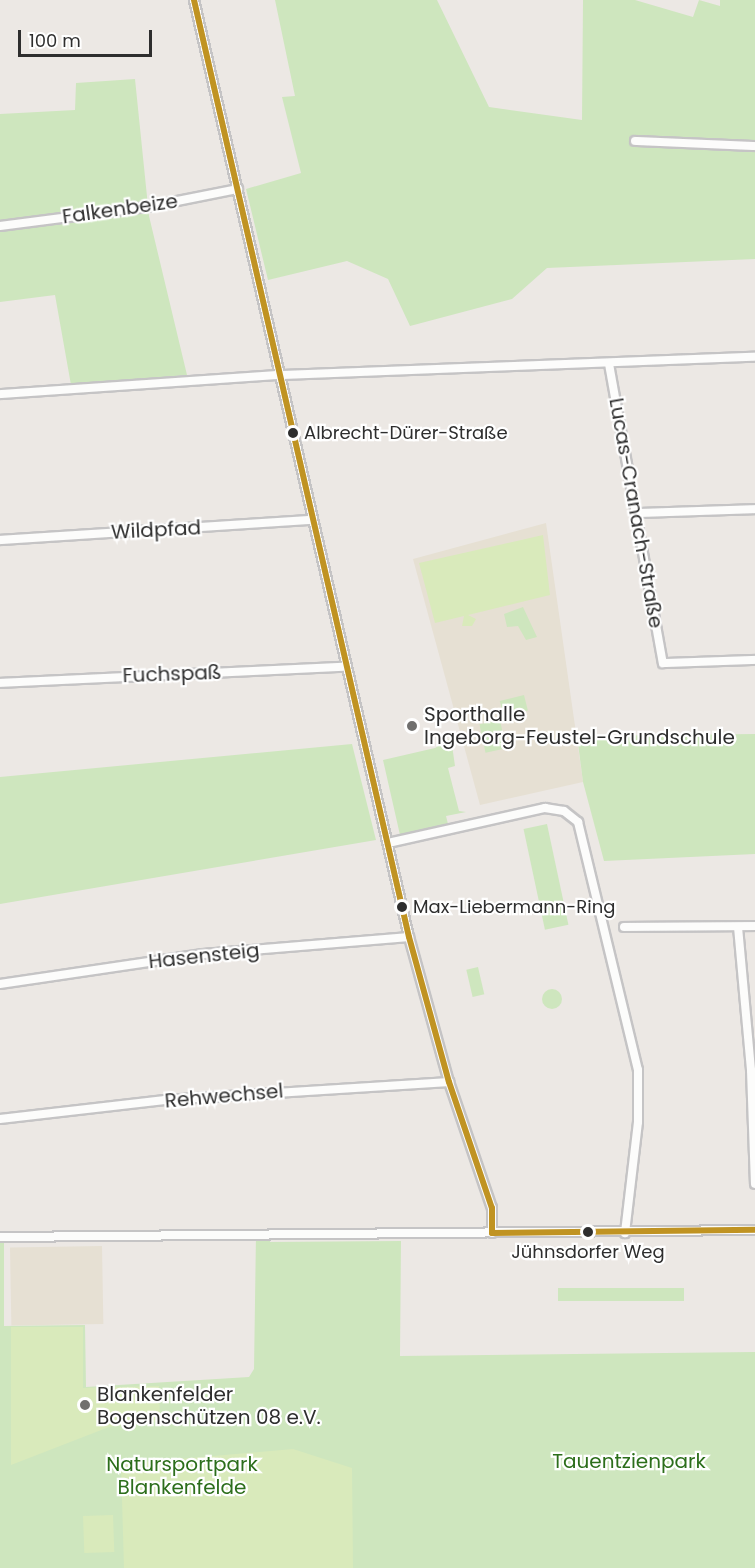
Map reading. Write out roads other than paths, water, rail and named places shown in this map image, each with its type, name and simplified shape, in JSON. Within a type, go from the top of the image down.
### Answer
[{"type":"street","points":[[194,0],[345,667],[409,937],[449,1082],[492,1208],[492,1233]]},
{"type":"street","points":[[635,141],[755,146]]},
{"type":"street","name":"Falkenbeize","points":[[0,226],[147,207],[238,189]]},
{"type":"street","points":[[0,394],[280,375],[755,357]]},
{"type":"street","name":"Lucas-Cranach-Straße","points":[[609,364],[663,663],[755,660]]},
{"type":"street","points":[[636,513],[755,509]]},
{"type":"street","name":"Wildpfad","points":[[0,540],[312,520]]},
{"type":"street","name":"Fuchspaß","points":[[0,683],[345,667]]},
{"type":"street","points":[[388,843],[545,808],[564,811],[578,822],[638,1070],[638,1122],[625,1233]]},
{"type":"street","points":[[624,927],[755,926]]},
{"type":"street","points":[[738,927],[753,1070],[755,1184]]},
{"type":"street","name":"Hasensteig","points":[[0,984],[203,954],[409,937]]},
{"type":"street","name":"Rehwechsel","points":[[0,1119],[165,1100],[449,1082]]},
{"type":"street","points":[[0,1237],[755,1230]]},
{"type":"place","name":"Albrecht-Dürer-Straße","points":[[293,433]]},
{"type":"place","name":"Sporthalle Ingeborg-Feustel-Grundschule","points":[[412,726]]},
{"type":"place","name":"Max-Liebermann-Ring","points":[[402,907]]},
{"type":"place","name":"Jühnsdorfer Weg","points":[[588,1232]]},
{"type":"place","name":"Blankenfelder Bogenschützen 08 e.V.","points":[[85,1405]]},
{"type":"park label","name":"Tauentzienpark","points":[[629,1461]]},
{"type":"park label","name":"Natursportpark Blankenfelde","points":[[182,1476]]}]
